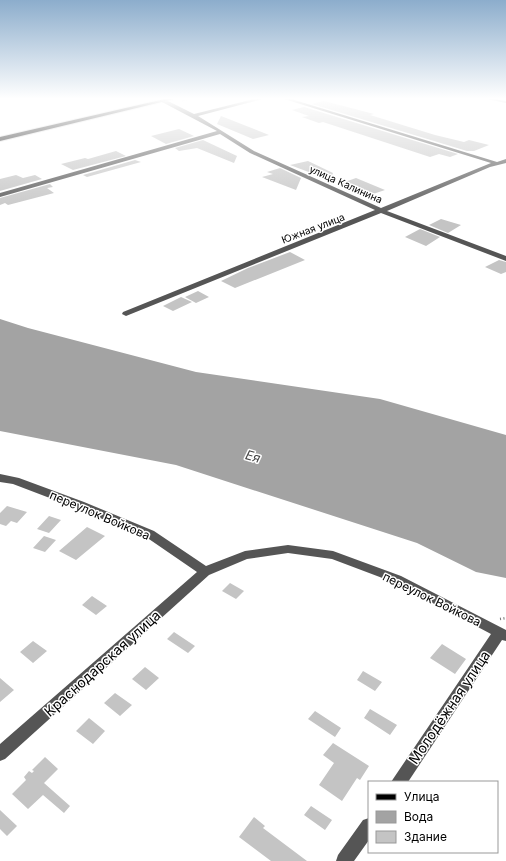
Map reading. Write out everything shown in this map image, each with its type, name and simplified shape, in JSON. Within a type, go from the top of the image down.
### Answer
[{"type":"street","points":[[0,195],[198,138]]},
{"type":"street","name":"улица Калинина","points":[[230,138],[252,152],[382,211],[506,259]]},
{"type":"street","points":[[415,138],[506,166]]},
{"type":"street","name":"Южная улица","points":[[126,314],[262,257],[382,211],[496,163],[506,161]]},
{"type":"street","name":"переулок Войкова","points":[[0,478],[15,481],[80,505],[150,534],[204,572],[246,555],[288,549],[333,555],[397,579],[502,629]]},
{"type":"street","name":"Краснодарская улица","points":[[0,754],[204,572]]},
{"type":"street","name":"Молодёжная улица","points":[[399,781],[502,629]]},
{"type":"street","points":[[344,861],[368,827]]},
{"type":"path","points":[[502,629],[506,618]]},
{"type":"water","name":"Ея","points":[[0,319],[28,328],[196,372],[380,399],[506,435],[506,578],[476,572],[417,543],[176,465],[0,431]]},
{"type":"building","points":[[155,138],[186,138],[166,144]]},
{"type":"building","points":[[372,138],[406,138],[458,154],[450,157],[439,154],[430,157]]},
{"type":"building","points":[[425,138],[448,138],[464,142],[469,140],[489,145],[474,151],[467,151]]},
{"type":"building","points":[[203,140],[237,156],[234,163],[197,148],[179,151],[175,148]]},
{"type":"building","points":[[116,151],[126,156],[73,170],[61,164],[85,158],[88,159]]},
{"type":"building","points":[[135,160],[141,162],[87,177],[83,175]]},
{"type":"building","points":[[308,161],[333,173],[330,180],[290,165]]},
{"type":"building","points":[[280,168],[301,178],[296,190],[262,177],[273,174],[267,172]]},
{"type":"building","points":[[16,175],[23,178],[35,175],[42,179],[0,191],[0,179]]},
{"type":"building","points":[[356,178],[385,190],[370,195],[339,184]]},
{"type":"building","points":[[50,184],[53,187],[47,188],[54,193],[8,205],[5,203],[0,205],[0,198]]},
{"type":"building","points":[[441,219],[461,225],[448,233],[429,225]]},
{"type":"building","points":[[420,229],[440,237],[426,246],[405,237]]},
{"type":"building","points":[[290,252],[305,260],[235,288],[221,281],[248,268]]},
{"type":"building","points":[[499,260],[506,262],[506,272],[501,274],[485,267]]},
{"type":"building","points":[[198,291],[209,297],[196,303],[185,297]]},
{"type":"building","points":[[181,297],[192,302],[173,311],[163,306]]},
{"type":"building","points":[[7,506],[27,512],[17,523],[11,521],[6,526],[0,524],[0,513]]},
{"type":"building","points":[[49,516],[61,520],[49,533],[37,529]]},
{"type":"building","points":[[87,527],[105,536],[76,560],[59,551]]},
{"type":"building","points":[[44,536],[56,540],[45,552],[33,548]]},
{"type":"building","points":[[230,583],[244,591],[236,599],[222,591]]},
{"type":"building","points":[[92,596],[107,606],[96,615],[82,605]]},
{"type":"building","points":[[174,632],[195,646],[188,653],[167,639]]},
{"type":"building","points":[[33,641],[47,651],[33,663],[20,652]]},
{"type":"building","points":[[442,644],[466,659],[455,674],[430,658]]},
{"type":"building","points":[[145,667],[159,678],[146,690],[132,679]]},
{"type":"building","points":[[363,671],[382,682],[375,691],[357,680]]},
{"type":"building","points":[[0,678],[14,690],[0,702]]},
{"type":"building","points":[[115,693],[132,705],[120,716],[104,703]]},
{"type":"building","points":[[370,709],[397,725],[390,735],[364,718]]},
{"type":"building","points":[[315,711],[341,728],[335,737],[308,719]]},
{"type":"building","points":[[89,718],[105,731],[93,744],[76,731]]},
{"type":"building","points":[[333,743],[369,766],[360,780],[357,778],[342,801],[319,785],[334,763],[323,755]]},
{"type":"building","points":[[45,757],[58,769],[44,783],[70,806],[64,813],[43,795],[28,809],[12,794],[26,780],[24,777],[29,771],[32,773],[34,771],[32,770]]},
{"type":"building","points":[[311,806],[332,820],[325,830],[304,815]]},
{"type":"building","points":[[0,810],[17,826],[7,836],[0,829]]},
{"type":"building","points":[[254,817],[265,826],[263,828],[307,861],[271,861],[239,837]]}]
